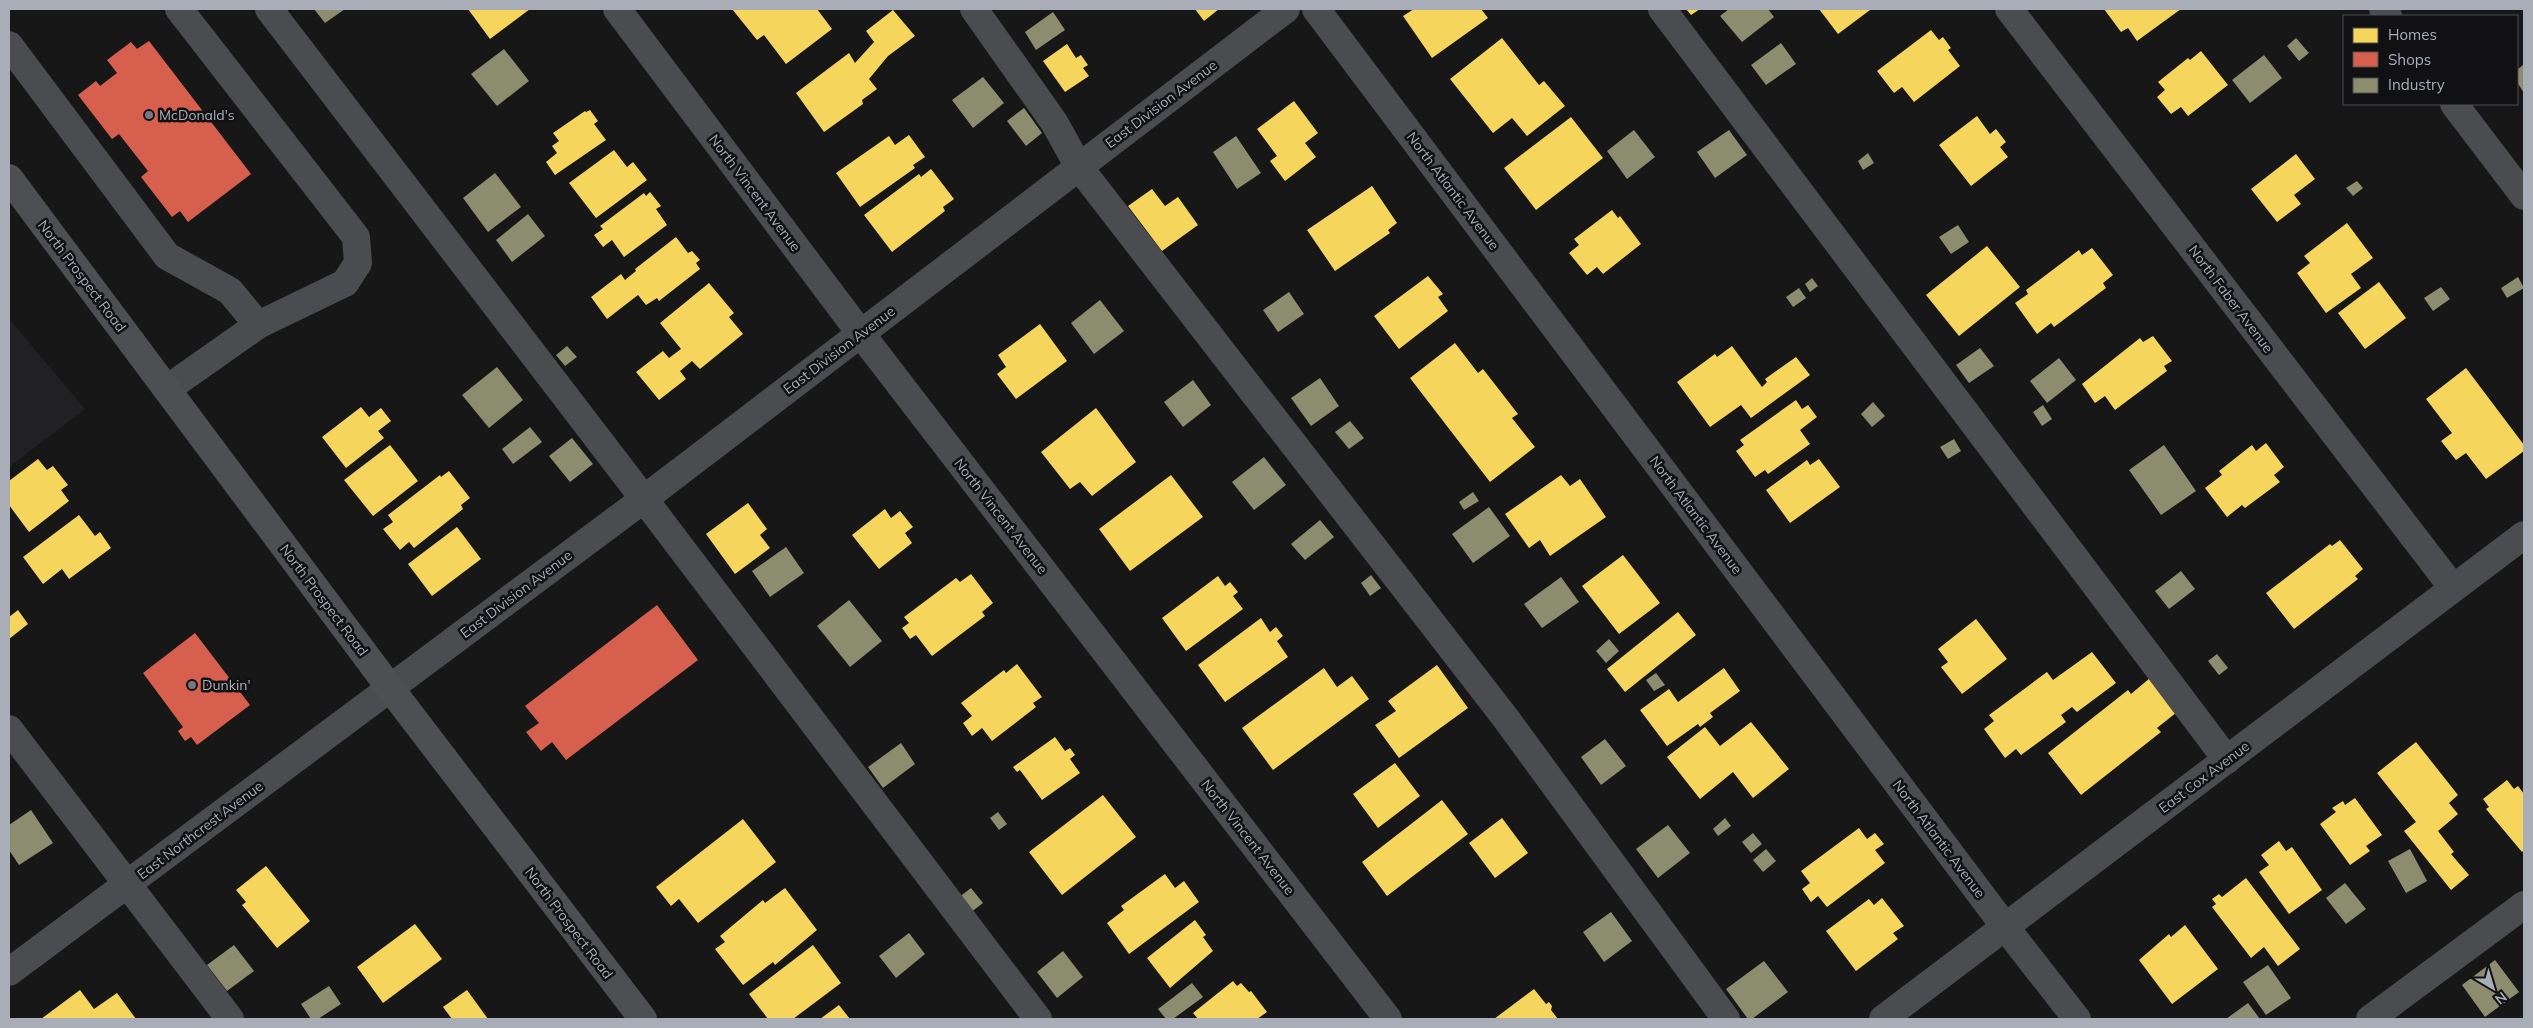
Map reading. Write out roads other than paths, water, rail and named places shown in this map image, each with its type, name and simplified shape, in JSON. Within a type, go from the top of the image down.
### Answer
[{"type":"main road","name":"North Prospect Road","points":[[9,178],[390,688],[643,1019]]},
{"type":"street","points":[[167,389],[258,325],[345,283],[358,263],[356,236],[180,9]]},
{"type":"street","points":[[269,9],[644,499],[1038,1019]]},
{"type":"street","name":"North Vincent Avenue","points":[[618,9],[861,334],[1388,1019]]},
{"type":"street","points":[[974,9],[1054,122],[1079,166],[1504,716],[1726,1019]]},
{"type":"street","name":"East Division Avenue","points":[[390,688],[644,499],[1286,9]]},
{"type":"street","name":"North Atlantic Avenue","points":[[1316,9],[2006,928],[2077,1019]]},
{"type":"street","points":[[1662,9],[2227,760]]},
{"type":"street","name":"North Faber Avenue","points":[[2009,9],[2453,588]]},
{"type":"street","points":[[9,45],[167,256],[230,291],[258,325]]},
{"type":"street","points":[[2455,105],[2524,196]]},
{"type":"street","name":"East Cox Avenue","points":[[1883,1019],[2524,535]]},
{"type":"street","name":"East Northcrest Avenue","points":[[9,972],[390,688]]},
{"type":"street","points":[[9,729],[230,1019]]},
{"type":"street","points":[[2370,1019],[2524,905]]},
{"type":"place","name":"McDonald's","points":[[149,115]]},
{"type":"place","name":"Dunkin'","points":[[192,685]]}]
